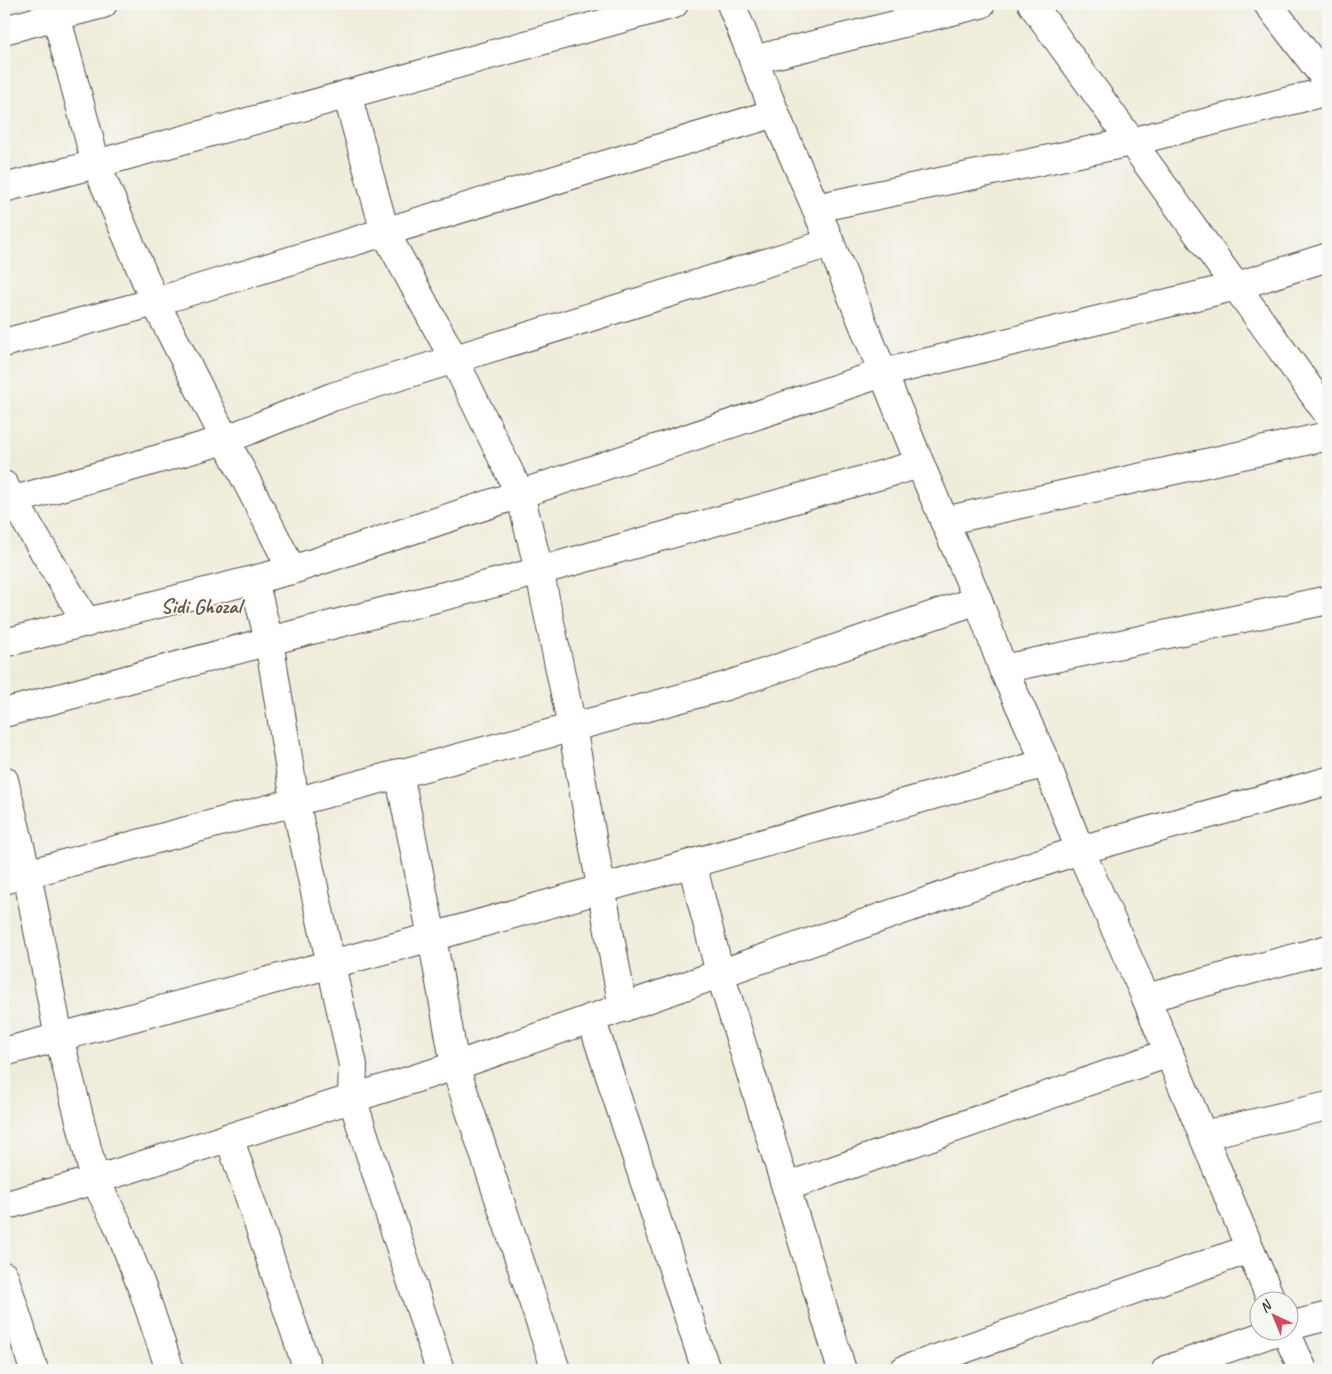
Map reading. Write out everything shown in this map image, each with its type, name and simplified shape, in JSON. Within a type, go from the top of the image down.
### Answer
[{"type":"street","points":[[4,30],[54,10],[104,4]]},
{"type":"street","points":[[4,188],[674,4]]},
{"type":"street","points":[[731,4],[920,464],[978,600],[1003,669],[1046,763],[1080,850],[1146,998],[1268,1292]]},
{"type":"street","points":[[753,60],[981,4]]},
{"type":"street","points":[[1032,4],[1328,414]]},
{"type":"street","points":[[1268,4],[1328,82]]},
{"type":"street","points":[[54,10],[96,164],[155,302],[292,570]]},
{"type":"street","points":[[816,208],[1131,142],[1328,91]]},
{"type":"street","points":[[347,94],[385,232],[454,359],[520,494],[539,570],[572,727],[623,1008]]},
{"type":"street","points":[[4,344],[155,302],[775,114]]},
{"type":"street","points":[[87,623],[7,496],[225,440],[332,397],[830,243]]},
{"type":"street","points":[[4,643],[292,570],[883,373],[1237,286],[1328,257]]},
{"type":"street","points":[[944,521],[1328,436]]},
{"type":"street","points":[[4,713],[539,570],[920,464]]},
{"type":"street","points":[[254,580],[269,641],[295,801],[353,1065],[352,1098],[440,1370]]},
{"type":"street","points":[[15,877],[726,686],[978,600]]},
{"type":"street","points":[[1003,669],[1328,600]]},
{"type":"street","points":[[4,1052],[432,937],[1046,763]]},
{"type":"street","points":[[399,773],[432,937],[455,1066],[556,1370]]},
{"type":"street","points":[[4,780],[15,877],[59,1037],[95,1180],[117,1224],[144,1293],[170,1370]]},
{"type":"street","points":[[4,1206],[95,1180],[455,1066],[1080,850],[1328,782]]},
{"type":"street","points":[[692,864],[720,973],[842,1370]]},
{"type":"street","points":[[1146,998],[1328,950]]},
{"type":"street","points":[[591,1018],[706,1370]]},
{"type":"street","points":[[786,1187],[1169,1053]]},
{"type":"street","points":[[1203,1135],[1328,1106]]},
{"type":"street","points":[[228,1137],[308,1370]]},
{"type":"street","points":[[904,1370],[1250,1249]]},
{"type":"street","points":[[4,1276],[34,1370]]},
{"type":"street","points":[[1300,1323],[1328,1316]]},
{"type":"street","points":[[1166,1370],[1250,1340]]},
{"type":"street","points":[[1290,1342],[1303,1370]]},
{"type":"district","name":"Sidi Ghozal","points":[[201,606]]}]
